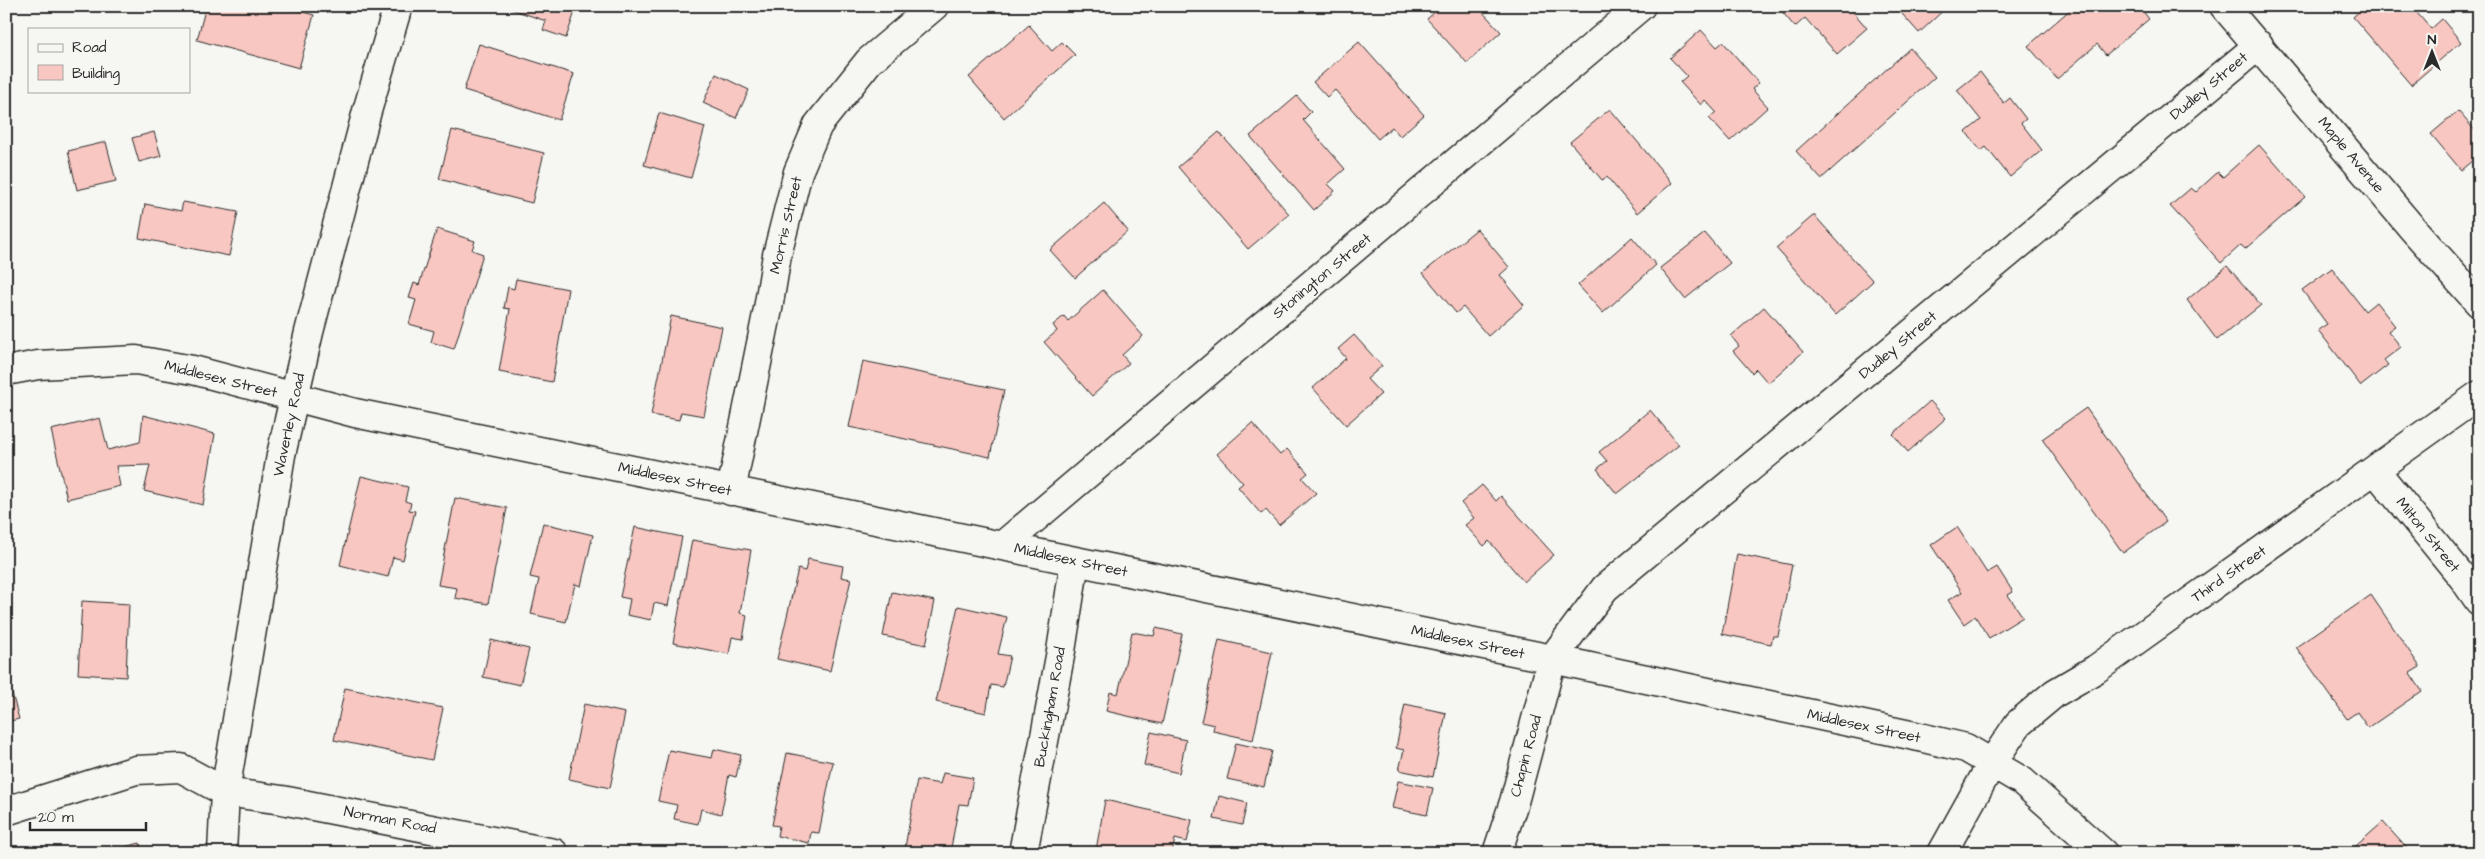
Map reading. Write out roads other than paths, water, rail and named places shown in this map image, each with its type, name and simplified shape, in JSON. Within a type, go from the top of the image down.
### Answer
[{"type":"street","name":"Waverley Road","points":[[222,853],[225,792],[281,455],[309,332],[367,111],[398,6]]},
{"type":"street","name":"Morris Street","points":[[731,490],[768,309],[776,255],[798,172],[818,125],[869,61],[934,6]]},
{"type":"street","name":"Stonington Street","points":[[1002,546],[1641,6]]},
{"type":"street","name":"Maple Avenue","points":[[2224,6],[2259,45],[2412,229],[2479,303]]},
{"type":"street","name":"Dudley Street","points":[[1552,659],[1605,588],[2259,45]]},
{"type":"street","name":"Middlesex Street","points":[[6,371],[38,365],[136,360],[194,370],[355,414],[1552,659],[1915,736],[1966,748],[1992,763],[2035,791],[2103,853]]},
{"type":"street","name":"Third Street","points":[[1942,853],[1992,763],[2018,724],[2055,692],[2096,669],[2479,395]]},
{"type":"street","name":"Milton Street","points":[[2375,470],[2479,600]]},
{"type":"street","name":"Buckingham Road","points":[[1022,853],[1061,651],[1075,561]]},
{"type":"street","name":"Chapin Road","points":[[1497,853],[1514,802],[1552,659]]},
{"type":"street","name":"Norman Road","points":[[6,811],[136,770],[181,768],[225,792],[310,805],[554,853]]}]
